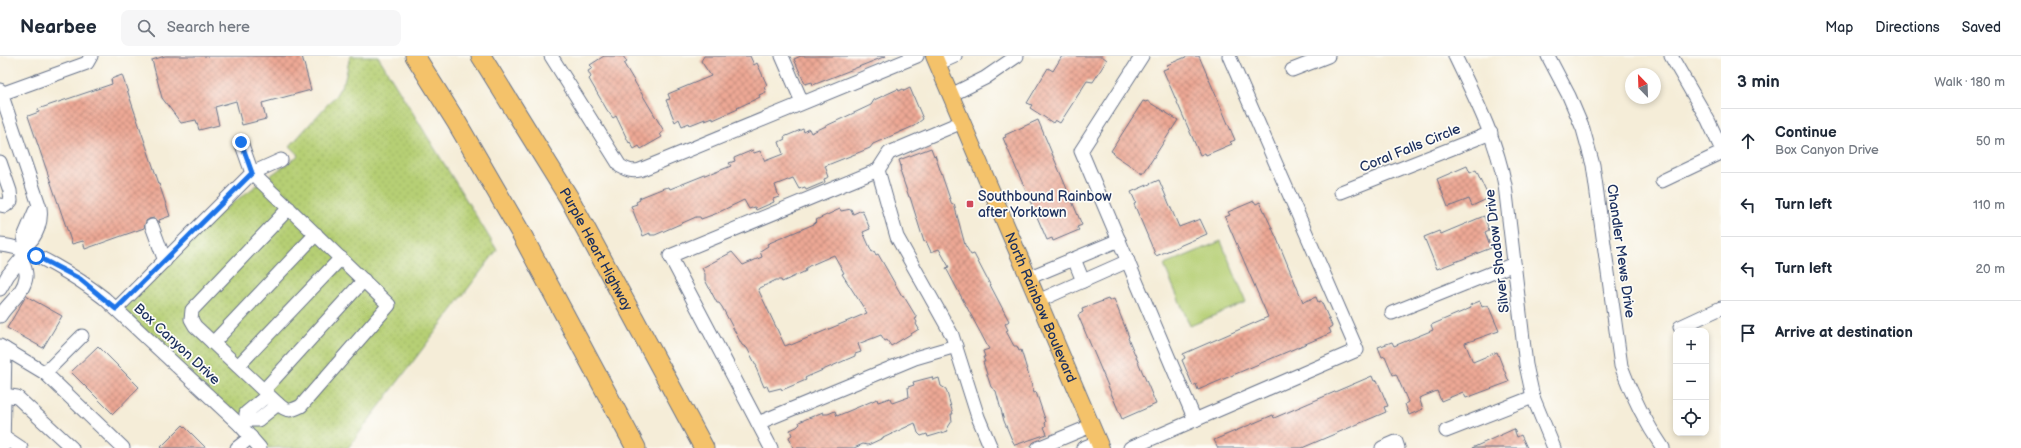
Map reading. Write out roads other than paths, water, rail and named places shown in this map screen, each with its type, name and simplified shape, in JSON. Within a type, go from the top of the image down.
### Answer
[{"type":"highway","points":[[415,56],[457,123],[522,234],[636,448]]},
{"type":"highway","name":"Purple Heart Highway","points":[[481,56],[569,198],[704,448]]},
{"type":"main road","name":"North Rainbow Boulevard","points":[[936,60],[1099,445]]},
{"type":"street","points":[[0,316],[6,305],[16,298],[26,277],[24,238],[34,212],[40,208],[1,92],[87,62],[92,56]]},
{"type":"street","points":[[551,56],[614,158],[620,166],[626,170],[640,170],[802,102],[817,98],[917,56]]},
{"type":"street","points":[[782,56],[802,102]]},
{"type":"street","points":[[936,60],[955,56]]},
{"type":"street","points":[[951,95],[984,78],[1017,56]]},
{"type":"street","points":[[1142,56],[1082,151],[1195,420]]},
{"type":"street","points":[[1130,448],[1357,350],[1229,56]]},
{"type":"street","points":[[1292,70],[1328,56]]},
{"type":"street","name":"Silver Shadow Drive","points":[[1455,56],[1491,133],[1500,160],[1505,185],[1526,365],[1533,397],[1554,448]]},
{"type":"street","name":"Chandler Mews Drive","points":[[1548,56],[1569,96],[1583,130],[1593,165],[1621,366],[1633,398],[1648,427],[1663,448]]},
{"type":"street","points":[[1671,56],[1708,120],[1721,148]]},
{"type":"street","points":[[771,448],[670,256],[878,170],[889,153],[962,122]]},
{"type":"street","name":"Coral Falls Circle","points":[[1341,192],[1491,133]]},
{"type":"street","points":[[241,142],[252,173],[289,208],[364,280],[389,305],[302,406],[292,411],[284,410],[195,326],[190,319],[192,310],[289,208]]},
{"type":"street","points":[[1662,181],[1721,153]]},
{"type":"street","points":[[116,309],[252,173],[280,160]]},
{"type":"street","points":[[0,162],[10,191],[11,201],[5,206],[0,205]]},
{"type":"street","points":[[878,170],[897,237],[952,335],[978,417],[991,448]]},
{"type":"street","points":[[152,226],[165,261]]},
{"type":"street","points":[[213,343],[316,234]]},
{"type":"street","points":[[1028,278],[1119,240]]},
{"type":"street","name":"Box Canyon Drive","points":[[0,245],[36,256],[80,279],[116,309],[243,423],[251,437],[260,448]]},
{"type":"street","points":[[0,290],[8,275],[24,252]]},
{"type":"street","points":[[238,366],[341,258]]},
{"type":"street","points":[[1074,259],[1083,281]]},
{"type":"street","points":[[1038,301],[1128,261]]},
{"type":"street","points":[[1392,313],[1514,264]]},
{"type":"street","points":[[278,404],[258,420],[243,423],[246,413],[266,393],[364,280]]},
{"type":"street","points":[[1680,327],[1721,308]]},
{"type":"street","points":[[45,373],[82,336]]},
{"type":"street","points":[[758,423],[915,358],[956,346]]},
{"type":"street","points":[[2,348],[45,373],[123,448]]},
{"type":"street","points":[[2,348],[4,395],[3,442],[21,448]]},
{"type":"street","points":[[4,395],[17,397],[72,448]]},
{"type":"street","points":[[1446,431],[1533,397]]},
{"type":"street","points":[[1038,448],[1091,426]]},
{"type":"street","points":[[237,448],[251,437]]},
{"type":"street","points":[[1382,448],[1396,442],[1398,448]]},
{"type":"street","points":[[1083,448],[1099,445]]},
{"type":"place","name":"Southbound Rainbow after Yorktown","points":[[970,204]]}]
